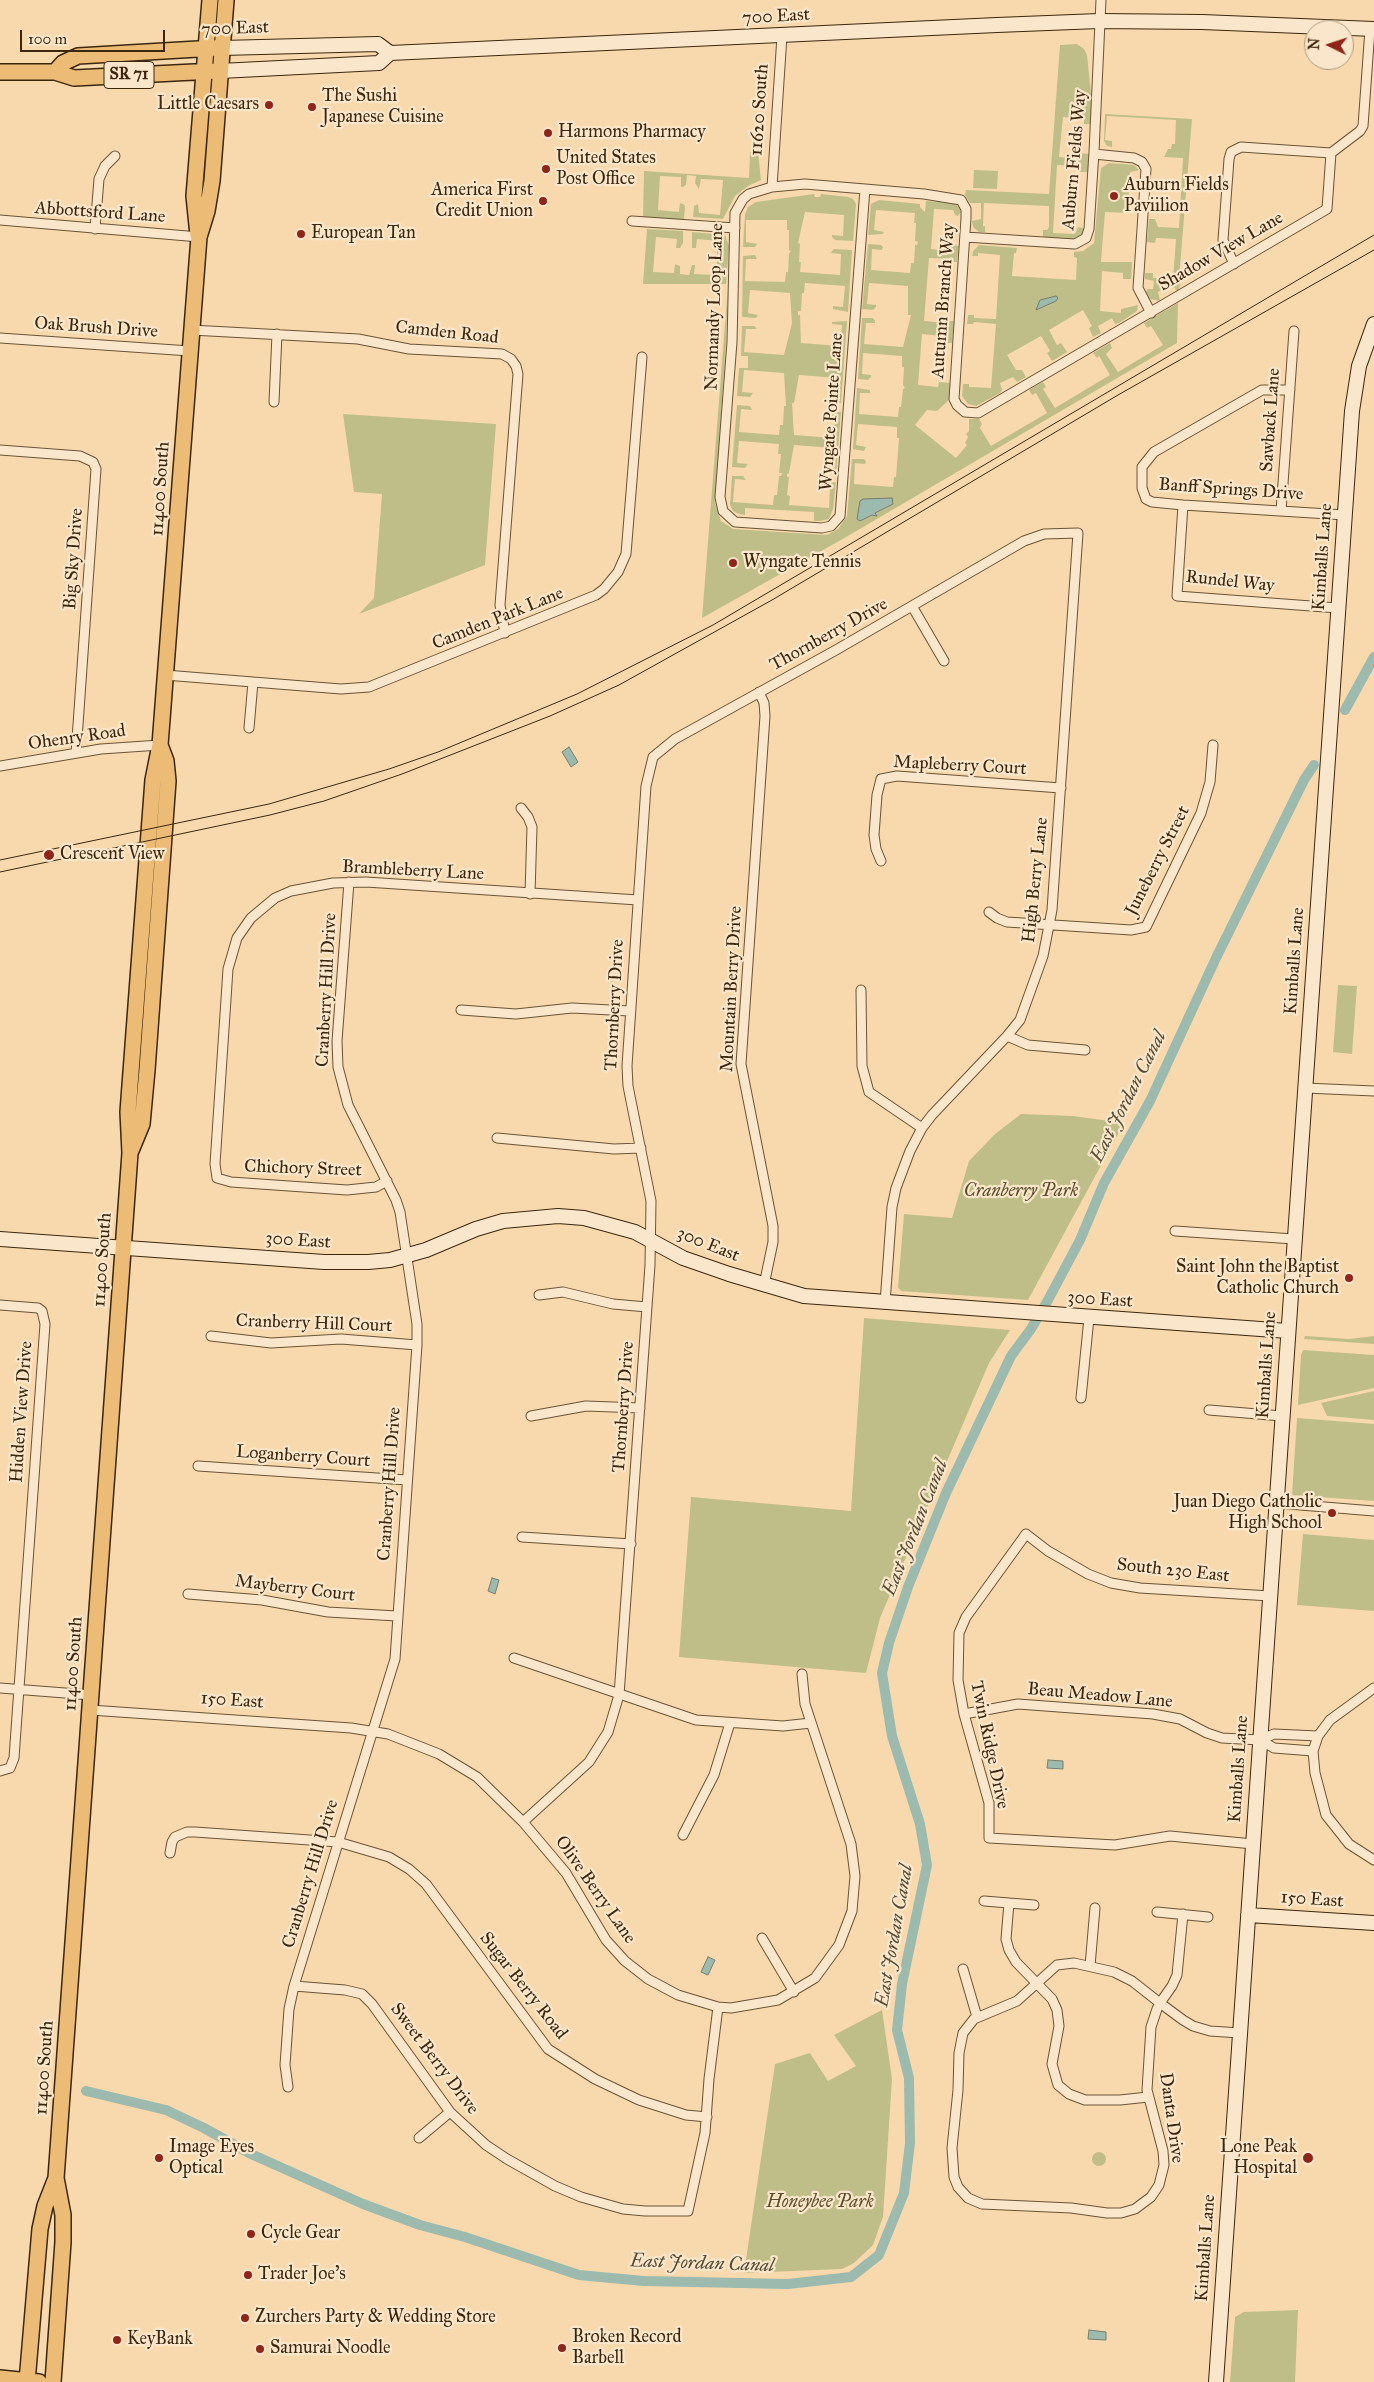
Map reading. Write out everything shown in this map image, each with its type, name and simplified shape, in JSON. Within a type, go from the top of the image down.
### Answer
[{"type":"main road","name":"11400 South","points":[[199,237],[194,196],[210,0]]},
{"type":"main road","name":"11400 South","points":[[53,2382],[64,2235],[62,2209],[56,2178],[130,1153],[127,1128],[153,780],[160,745],[199,237],[210,197],[226,0]]},
{"type":"main road","name":"700 East","points":[[55,72],[63,63],[78,56],[222,48]]},
{"type":"main road","name":"700 East","points":[[0,72],[55,72],[74,78],[220,71]]},
{"type":"main road","name":"11400 South","points":[[31,2382],[40,2229],[45,2206],[56,2178]]},
{"type":"main road","points":[[0,2378],[31,2382]]},
{"type":"street","name":"Auburn Fields Way","points":[[965,237],[1076,244],[1083,241],[1089,229],[1101,0]]},
{"type":"street","name":"700 East","points":[[220,71],[378,62],[390,53],[1099,21],[1202,22],[1372,29]]},
{"type":"street","points":[[1234,264],[1223,240],[1231,152],[1241,147],[1331,153],[1360,131],[1363,126],[1372,29]]},
{"type":"street","name":"11620 South","points":[[772,187],[782,36]]},
{"type":"street","name":"700 East","points":[[222,48],[378,44],[390,53]]},
{"type":"street","name":"Shadow View Lane","points":[[961,409],[971,413],[981,412],[1327,209],[1331,153]]},
{"type":"street","points":[[1094,154],[1134,158],[1142,162],[1146,169],[1138,288],[1151,312]]},
{"type":"street","points":[[95,229],[99,178],[105,166],[115,156]]},
{"type":"street","name":"Normandy Loop Lane","points":[[726,516],[721,507],[720,497],[732,342],[736,213],[743,199],[749,194],[772,187],[805,184],[958,198]]},
{"type":"street","name":"Wyngate Pointe Lane","points":[[726,516],[740,523],[818,528],[831,526],[840,516],[864,189]]},
{"type":"street","name":"Autumn Branch Way","points":[[958,198],[964,202],[966,209],[954,392],[955,402],[961,409]]},
{"type":"street","name":"Abbottsford Lane","points":[[0,220],[199,237]]},
{"type":"street","points":[[632,221],[735,228]]},
{"type":"street","name":"Kimballs Lane","points":[[1216,2382],[1345,515],[1356,380],[1362,353],[1374,324]]},
{"type":"street","name":"Camden Road","points":[[191,330],[368,340],[420,350],[502,354],[514,362],[518,374],[500,605],[505,633]]},
{"type":"street","name":"Sawback Lane","points":[[1281,511],[1294,331]]},
{"type":"street","points":[[274,402],[277,334]]},
{"type":"street","name":"Oak Brush Drive","points":[[0,338],[190,351]]},
{"type":"street","name":"Camden Park Lane","points":[[165,675],[351,690],[369,687],[596,595],[612,581],[623,564],[628,543],[642,357]]},
{"type":"street","name":"Banff Springs Drive","points":[[1290,390],[1262,390],[1154,452],[1142,467],[1142,488],[1146,499],[1152,502],[1183,505],[1345,515]]},
{"type":"street","name":"Big Sky Drive","points":[[0,450],[80,456],[93,462],[96,469],[76,753]]},
{"type":"street","name":"Rundel Way","points":[[1183,505],[1177,596],[1338,608]]},
{"type":"street","name":"Thornberry Drive","points":[[523,1822],[589,1762],[608,1732],[619,1695],[651,1240],[651,1200],[627,1076],[646,786],[653,757],[675,739],[1024,541],[1044,534],[1078,534]]},
{"type":"street","name":"High Berry Lane","points":[[885,1303],[894,1197],[902,1169],[922,1128],[943,1102],[1020,1020],[1043,956],[1050,925],[1078,534]]},
{"type":"street","points":[[912,606],[944,661]]},
{"type":"street","points":[[249,728],[253,682]]},
{"type":"street","name":"Mountain Berry Drive","points":[[759,692],[764,703],[765,716],[742,1064],[773,1226],[773,1242],[764,1285]]},
{"type":"street","name":"Ohenry Road","points":[[0,766],[127,746],[160,745]]},
{"type":"street","name":"Juneberry Street","points":[[989,912],[1007,922],[1135,930],[1142,929],[1149,924],[1207,799],[1213,746]]},
{"type":"street","name":"Mapleberry Court","points":[[882,861],[876,849],[874,836],[877,794],[881,778],[897,776],[1061,788]]},
{"type":"street","points":[[521,808],[528,817],[532,828],[530,894]]},
{"type":"street","name":"Brambleberry Lane","points":[[217,1178],[214,1164],[228,969],[237,938],[250,918],[275,898],[318,884],[349,882],[638,900]]},
{"type":"street","name":"Cranberry Hill Drive","points":[[288,2087],[285,2065],[289,2009],[294,1986],[393,1667],[416,1345],[417,1324],[406,1237],[400,1212],[387,1181],[348,1105],[338,1067],[337,1041],[349,882]]},
{"type":"street","points":[[861,990],[862,1066],[868,1092],[922,1128]]},
{"type":"street","points":[[461,1010],[516,1014],[572,1008],[630,1011]]},
{"type":"street","points":[[1007,1036],[1028,1045],[1085,1050]]},
{"type":"street","points":[[1305,1088],[1374,1092]]},
{"type":"street","points":[[497,1138],[614,1149],[640,1148]]},
{"type":"street","name":"Chichory Street","points":[[217,1178],[231,1182],[347,1190],[376,1187],[387,1181]]},
{"type":"street","name":"300 East","points":[[0,1239],[345,1263],[368,1262],[407,1256],[446,1243],[476,1229],[503,1221],[558,1216],[584,1218],[636,1232],[683,1258],[804,1296],[1288,1332]]},
{"type":"street","points":[[1175,1231],[1294,1239]]},
{"type":"street","points":[[539,1295],[563,1292],[613,1304],[647,1307]]},
{"type":"street","name":"Hidden View Drive","points":[[0,1305],[38,1308],[42,1311],[45,1324],[14,1758],[10,1768],[0,1771]]},
{"type":"street","points":[[1081,1398],[1089,1318]]},
{"type":"street","name":"Cranberry Hill Court","points":[[211,1336],[265,1343],[341,1339],[416,1345]]},
{"type":"street","points":[[531,1416],[586,1406],[640,1408]]},
{"type":"street","points":[[1209,1410],[1282,1416]]},
{"type":"street","name":"Loganberry Court","points":[[198,1466],[407,1480]]},
{"type":"street","points":[[1276,1503],[1374,1511]]},
{"type":"street","name":"South 230 East","points":[[1026,1534],[1048,1551],[1088,1574],[1111,1583],[1140,1588],[1270,1596]]},
{"type":"street","name":"Twin Ridge Drive","points":[[1026,1534],[966,1617],[958,1633],[958,1680],[964,1714],[989,1803],[989,1838],[1114,1845],[1170,1836],[1253,1844]]},
{"type":"street","points":[[522,1537],[631,1544]]},
{"type":"street","name":"Mayberry Court","points":[[188,1594],[262,1600],[328,1612],[398,1616]]},
{"type":"street","points":[[514,1658],[696,1720],[783,1726],[811,1724]]},
{"type":"street","name":"Olive Berry Lane","points":[[372,1731],[421,1746],[458,1764],[494,1791],[566,1873],[606,1940],[625,1961],[662,1987],[697,2002],[718,2007],[761,2004],[778,2000],[815,1978],[831,1957],[846,1928],[855,1894],[854,1860],[851,1844],[811,1724],[803,1695],[802,1674]]},
{"type":"street","name":"150 East","points":[[0,1688],[90,1702],[372,1731]]},
{"type":"street","points":[[1374,1688],[1338,1713],[1315,1743],[1315,1773],[1326,1815],[1349,1844],[1374,1860]]},
{"type":"street","name":"Beau Meadow Lane","points":[[964,1714],[1018,1704],[1153,1714],[1180,1719],[1207,1733],[1222,1738],[1260,1740]]},
{"type":"street","points":[[683,1835],[714,1775],[730,1723]]},
{"type":"street","points":[[1260,1740],[1274,1734],[1315,1743]]},
{"type":"street","points":[[1260,1740],[1274,1748],[1315,1743]]},
{"type":"street","name":"Sugar Berry Road","points":[[170,1854],[172,1842],[175,1838],[187,1832],[338,1842],[389,1857],[418,1876],[542,2042],[556,2055],[595,2079],[639,2100],[686,2115],[707,2118]]},
{"type":"street","points":[[984,1901],[1034,1905]]},
{"type":"street","points":[[1009,1903],[1006,1933],[1009,1950],[1016,1962],[1052,1999],[1057,2010],[1059,2026],[1052,2064],[1056,2080],[1063,2090],[1075,2097],[1090,2100],[1120,2100],[1148,2097]]},
{"type":"street","points":[[1090,1966],[1095,1908]]},
{"type":"street","points":[[1157,1912],[1208,1916]]},
{"type":"street","name":"Danta Drive","points":[[977,2017],[966,2027],[960,2045],[952,2148],[956,2182],[968,2198],[988,2205],[1071,2208],[1107,2213],[1121,2213],[1135,2209],[1151,2196],[1159,2185],[1163,2172],[1162,2151],[1148,2097],[1147,2068],[1151,2026],[1160,2003],[1177,1975],[1183,1914]]},
{"type":"street","name":"150 East","points":[[1248,1915],[1374,1923]]},
{"type":"street","points":[[762,1938],[794,1992]]},
{"type":"street","points":[[963,1969],[977,2017],[1012,2004],[1052,1968],[1062,1963],[1074,1963],[1121,1975],[1198,2028],[1240,2033]]},
{"type":"street","name":"Sweet Berry Drive","points":[[294,1986],[345,1990],[362,1994],[372,2004],[450,2112],[486,2145],[507,2159],[555,2186],[603,2204],[630,2209],[667,2212],[688,2211],[703,2148],[718,2007]]},
{"type":"street","points":[[419,2138],[450,2112]]},
{"type":"green space","points":[[1077,44],[1084,49],[1087,55],[1093,113],[1092,124],[1084,124],[1084,119],[1063,117],[1059,157],[1079,159],[1080,153],[1089,154],[1088,172],[1079,172],[1079,166],[1057,165],[1053,233],[1075,234],[1078,227],[1084,228],[1082,234],[1075,239],[1043,237],[1043,230],[1047,230],[1049,227],[1049,206],[984,203],[983,226],[985,226],[985,232],[979,232],[973,227],[972,221],[981,219],[981,203],[970,203],[965,195],[966,190],[1049,194],[1060,45]]},
{"type":"green space","points":[[1105,114],[1192,119],[1179,279],[1181,282],[1178,292],[1171,284],[1158,292],[1160,301],[1150,299],[1146,293],[1147,289],[1153,289],[1154,281],[1145,279],[1145,273],[1153,273],[1153,278],[1173,279],[1176,239],[1156,238],[1155,243],[1147,242],[1149,219],[1155,219],[1158,227],[1179,228],[1183,158],[1164,157],[1168,149],[1171,149],[1172,144],[1175,144],[1176,120],[1107,116],[1105,140],[1112,141],[1112,147],[1107,146],[1104,141]]},
{"type":"green space","points":[[750,152],[758,152],[761,180],[748,186],[735,196],[723,219],[693,217],[694,206],[698,204],[699,213],[720,215],[723,180],[701,179],[699,189],[695,183],[696,176],[687,175],[686,185],[683,187],[681,187],[681,177],[660,176],[658,210],[679,212],[680,203],[683,204],[685,206],[684,220],[643,217],[644,171],[749,178]]},
{"type":"green space","points":[[1109,163],[1134,165],[1139,170],[1130,172],[1128,213],[1105,212],[1101,262],[1132,262],[1131,279],[1123,279],[1123,273],[1102,271],[1100,311],[1121,313],[1121,309],[1138,305],[1137,311],[1119,323],[1115,324],[1112,318],[1098,326],[1101,333],[1093,337],[1089,328],[1092,326],[1083,310],[1049,330],[1057,345],[1061,343],[1067,352],[1052,361],[1047,353],[1050,351],[1041,336],[1007,355],[1016,370],[1022,370],[1026,377],[1017,382],[1013,377],[1000,383],[1002,390],[1000,393],[976,406],[968,404],[962,396],[963,384],[969,384],[969,387],[991,388],[996,324],[974,322],[973,324],[967,324],[968,315],[974,315],[974,318],[996,319],[1000,255],[978,253],[978,256],[972,256],[973,251],[979,245],[1017,248],[1016,253],[1014,253],[1012,276],[1076,280],[1077,258],[1074,257],[1074,252],[1083,251],[1094,243],[1101,168]]},
{"type":"green space","points":[[974,170],[998,171],[997,189],[973,188]]},
{"type":"green space","points":[[814,194],[815,197],[820,197],[821,194],[848,197],[853,199],[856,204],[853,241],[835,240],[832,237],[832,235],[843,236],[844,215],[805,212],[798,243],[800,244],[800,272],[840,275],[841,254],[831,253],[834,249],[852,250],[848,312],[833,309],[833,306],[843,307],[845,286],[805,283],[804,293],[802,293],[801,311],[798,311],[798,315],[800,315],[801,343],[840,346],[842,325],[832,324],[832,322],[847,321],[841,403],[828,403],[826,400],[837,399],[838,378],[799,375],[794,403],[792,403],[794,435],[834,438],[835,417],[826,414],[827,412],[841,412],[836,474],[822,472],[822,469],[832,469],[833,448],[794,445],[789,473],[787,474],[787,477],[789,477],[787,495],[790,496],[789,505],[829,508],[830,487],[821,486],[821,484],[836,482],[833,509],[829,519],[820,521],[814,521],[814,512],[745,508],[745,515],[739,514],[733,511],[730,505],[732,476],[743,476],[746,480],[735,479],[733,502],[773,505],[774,495],[777,495],[779,476],[782,473],[779,473],[781,454],[778,454],[779,444],[739,441],[737,463],[748,464],[745,468],[732,467],[737,405],[750,406],[752,410],[741,409],[739,432],[779,435],[780,425],[783,425],[784,406],[786,406],[784,373],[744,370],[742,392],[753,393],[750,397],[737,396],[739,368],[748,368],[748,356],[741,356],[742,326],[754,326],[757,329],[746,329],[744,352],[784,355],[792,323],[790,293],[750,290],[748,313],[758,315],[756,318],[742,317],[743,256],[755,255],[757,259],[746,259],[745,281],[785,282],[791,251],[789,250],[787,220],[746,220],[746,242],[757,244],[755,247],[743,247],[745,214],[748,207],[756,202]]},
{"type":"green space","points":[[879,200],[920,204],[920,207],[925,212],[926,201],[953,203],[960,207],[961,212],[958,216],[955,215],[953,210],[934,209],[931,249],[949,251],[953,245],[959,246],[957,262],[952,262],[952,259],[929,258],[924,321],[946,323],[947,321],[954,321],[952,343],[946,343],[946,339],[942,339],[942,336],[922,334],[918,385],[938,387],[939,382],[950,383],[949,400],[937,411],[927,410],[915,425],[956,458],[967,445],[965,443],[968,437],[966,434],[969,431],[969,419],[979,419],[982,424],[980,428],[991,446],[1047,413],[1036,393],[1032,395],[1029,390],[1034,387],[1043,382],[1046,387],[1043,389],[1055,408],[1110,375],[1099,356],[1097,358],[1093,353],[1110,343],[1112,348],[1106,354],[1118,372],[1163,345],[1151,326],[1147,328],[1144,323],[1178,303],[1177,343],[841,540],[702,618],[728,286],[715,503],[721,521],[733,529],[827,535],[838,529],[847,516],[852,459],[864,459],[866,462],[865,464],[855,463],[854,484],[893,487],[894,477],[896,477],[899,438],[897,438],[897,427],[858,424],[856,445],[866,447],[864,451],[853,449],[857,388],[870,390],[870,393],[860,393],[859,414],[898,417],[903,389],[905,388],[903,385],[904,367],[902,367],[902,356],[863,353],[862,374],[871,375],[871,377],[868,380],[858,379],[862,318],[873,318],[875,321],[875,323],[866,323],[864,344],[903,347],[911,315],[908,315],[908,286],[869,283],[867,304],[876,305],[876,307],[873,310],[862,309],[868,244],[881,245],[883,247],[882,250],[872,249],[871,270],[910,273],[911,263],[914,263],[915,245],[918,242],[915,241],[915,213],[876,210],[874,230],[884,232],[883,234],[868,235],[871,204]]},
{"type":"green space","points":[[647,229],[683,231],[683,243],[680,248],[676,248],[677,239],[656,237],[653,272],[674,273],[675,264],[680,266],[680,274],[689,275],[692,265],[695,265],[694,274],[716,275],[718,241],[697,239],[696,248],[692,248],[692,232],[725,235],[729,246],[726,284],[643,284]]},
{"type":"green space","points":[[343,414],[496,424],[485,565],[359,614],[374,598],[382,494],[354,492]]},
{"type":"green space","points":[[1338,985],[1357,986],[1352,1054],[1333,1052]]},
{"type":"green space","name":"Cranberry Park","points":[[1021,1114],[1073,1116],[1124,1123],[1028,1300],[901,1291],[898,1287],[904,1214],[952,1218],[969,1161],[995,1134]]},
{"type":"green space","points":[[864,1318],[1010,1330],[989,1363],[880,1618],[866,1673],[679,1657],[691,1497],[851,1511]]},
{"type":"green space","points":[[1305,1336],[1349,1339],[1374,1336],[1374,1344],[1304,1339]]},
{"type":"green space","points":[[1303,1350],[1374,1355],[1374,1388],[1298,1405],[1301,1355]]},
{"type":"green space","points":[[1374,1391],[1374,1420],[1327,1416],[1321,1403]]},
{"type":"green space","points":[[1297,1418],[1374,1424],[1374,1501],[1292,1495]]},
{"type":"green space","points":[[1303,1534],[1374,1540],[1374,1611],[1297,1605]]},
{"type":"green space","name":"Honeybee Park","points":[[882,2010],[892,2079],[883,2217],[873,2245],[854,2263],[842,2269],[744,2273],[775,2064],[810,2053],[828,2081],[856,2066],[834,2035]]},
{"type":"green space","points":[[1096,2152],[1102,2152],[1106,2159],[1102,2166],[1096,2166],[1092,2162],[1092,2156]]},
{"type":"green space","points":[[1298,2310],[1295,2382],[1230,2382],[1235,2317],[1244,2312]]},
{"type":"shaded area","points":[[1056,296],[1058,298],[1056,301],[1036,310],[1040,300]]},
{"type":"shaded area","points":[[892,498],[893,504],[875,513],[877,516],[872,515],[860,521],[857,519],[860,501],[863,499]]},
{"type":"shaded area","points":[[569,747],[578,762],[571,767],[562,752]]},
{"type":"shaded area","points":[[492,1578],[499,1580],[495,1594],[488,1591]]},
{"type":"shaded area","points":[[1048,1760],[1063,1761],[1063,1769],[1047,1768]]},
{"type":"shaded area","points":[[708,1957],[715,1960],[708,1975],[701,1972]]},
{"type":"shaded area","points":[[1089,2330],[1106,2332],[1106,2340],[1088,2339]]},
{"type":"waterway","name":"East Jordan Canal","points":[[1345,710],[1374,657]]},
{"type":"waterway","name":"East Jordan Canal","points":[[86,2091],[166,2110],[251,2154],[363,2204],[420,2225],[465,2237],[579,2275],[644,2281],[788,2284],[851,2277],[879,2255],[904,2193],[910,2143],[909,2078],[897,2030],[902,1984],[927,1865],[920,1824],[892,1736],[882,1673],[889,1643],[908,1587],[946,1493],[1011,1356],[1031,1329],[1080,1240],[1104,1183],[1150,1101],[1216,958],[1304,780],[1314,765]]},
{"type":"tram line","points":[[0,860],[269,804],[389,769],[438,752],[577,694],[713,625],[1374,235]]},
{"type":"tram line","points":[[0,872],[270,815],[324,801],[402,774],[550,716],[619,685],[772,600],[1118,395],[1374,250]]},
{"type":"place","name":"Little Caesars","points":[[269,105]]},
{"type":"place","name":"The Sushi Japanese Cuisine","points":[[312,107]]},
{"type":"place","name":"Harmons Pharmacy","points":[[548,133]]},
{"type":"place","name":"United States Post Office","points":[[546,169]]},
{"type":"place","name":"Auburn Fields Paviilion","points":[[1114,196]]},
{"type":"place","name":"America First Credit Union","points":[[543,201]]},
{"type":"place","name":"European Tan","points":[[301,234]]},
{"type":"place","name":"Wyngate Tennis","points":[[733,563]]},
{"type":"place","name":"Crescent View","points":[[49,855]]},
{"type":"place","name":"Saint John the Baptist Catholic Church","points":[[1349,1278]]},
{"type":"place","name":"Juan Diego Catholic High School","points":[[1332,1513]]},
{"type":"place","name":"Image Eyes Optical","points":[[159,2158]]},
{"type":"place","name":"Lone Peak Hospital","points":[[1308,2158]]},
{"type":"place","name":"Cycle Gear","points":[[251,2234]]},
{"type":"place","name":"Trader Joe's","points":[[248,2275]]},
{"type":"place","name":"Zurchers Party & Wedding Store","points":[[245,2318]]},
{"type":"place","name":"KeyBank","points":[[117,2340]]},
{"type":"place","name":"Broken Record Barbell","points":[[562,2348]]},
{"type":"place","name":"Samurai Noodle","points":[[260,2349]]}]
